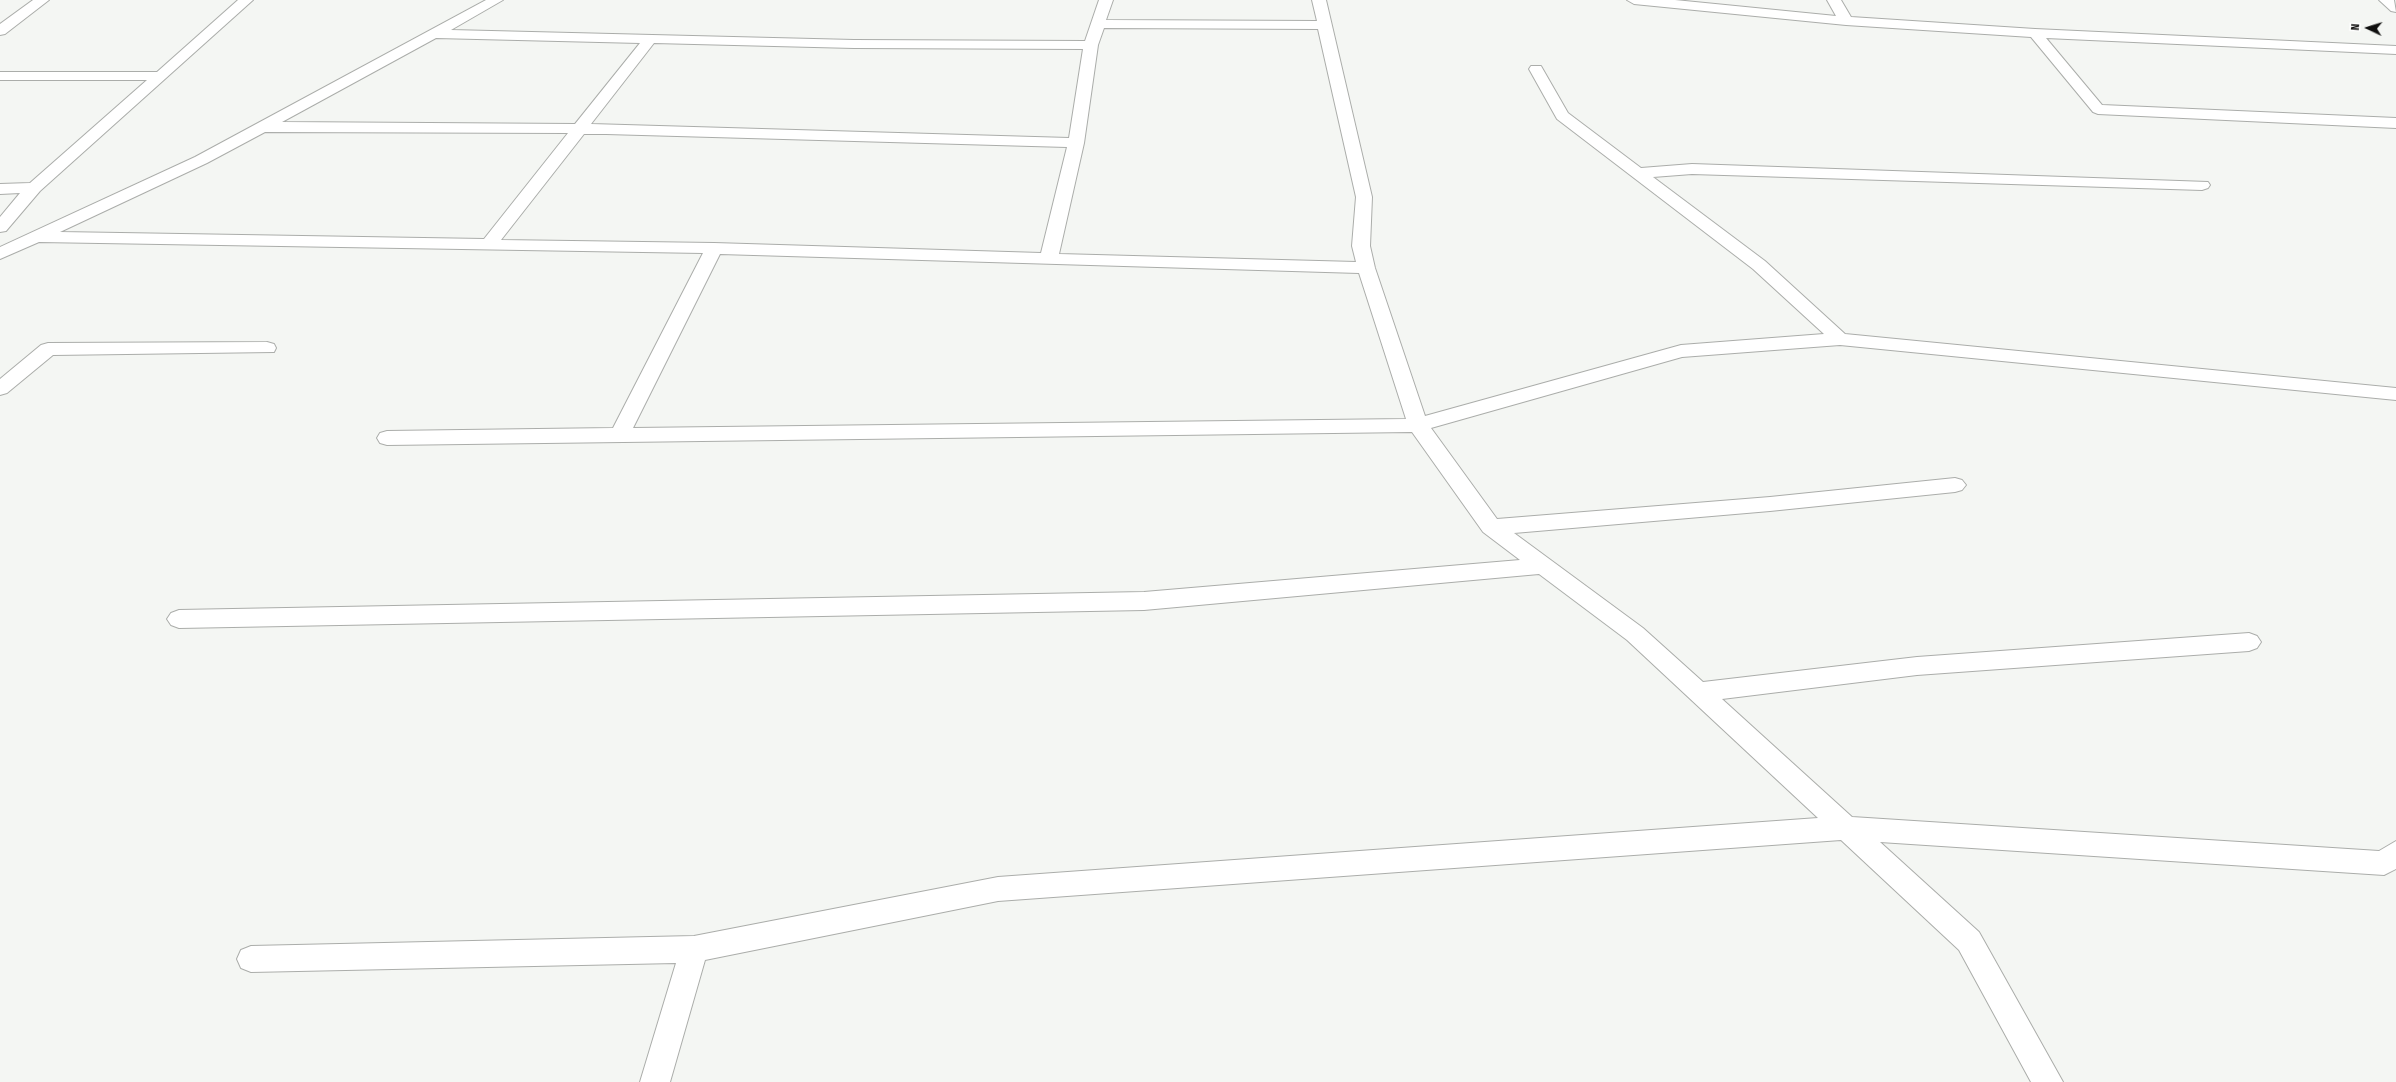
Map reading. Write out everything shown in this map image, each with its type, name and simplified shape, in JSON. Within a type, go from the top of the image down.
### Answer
[{"type":"street","points":[[0,31],[42,0]]},
{"type":"street","points":[[0,228],[34,188],[158,76],[246,0]]},
{"type":"street","points":[[0,254],[201,160],[496,0]]},
{"type":"street","points":[[1049,258],[1076,143],[1091,45],[1106,0]]},
{"type":"street","points":[[1319,0],[1337,86],[1364,197],[1361,246],[1366,268],[1418,425],[1491,527],[1635,634],[1968,941],[2048,1082]]},
{"type":"street","points":[[1634,0],[1846,21],[2035,33],[2396,50]]},
{"type":"street","points":[[1834,0],[1846,21]]},
{"type":"street","points":[[2386,0],[2396,8]]},
{"type":"street","points":[[1098,24],[1325,26]]},
{"type":"street","points":[[2035,33],[2098,109],[2396,123]]},
{"type":"street","points":[[434,34],[854,44],[1091,45]]},
{"type":"street","points":[[489,244],[651,38]]},
{"type":"street","points":[[1536,69],[1562,116],[1759,265],[1840,339]]},
{"type":"street","points":[[0,76],[158,76]]},
{"type":"street","points":[[262,127],[580,129],[1076,143]]},
{"type":"street","points":[[1637,173],[1692,169],[2202,185]]},
{"type":"street","points":[[0,189],[34,188]]},
{"type":"street","points":[[36,237],[714,248],[1366,268]]},
{"type":"street","points":[[619,436],[714,248]]},
{"type":"street","points":[[387,438],[1418,425],[1681,351],[1840,339],[2396,394]]},
{"type":"street","points":[[0,390],[48,348],[267,348]]},
{"type":"street","points":[[1491,527],[1770,504],[1955,484]]},
{"type":"street","points":[[179,619],[1144,601],[1542,566]]},
{"type":"street","points":[[1697,692],[1917,666],[2249,642]]},
{"type":"street","points":[[251,959],[694,949],[998,889],[1845,828],[2158,846],[2384,863],[2396,853]]},
{"type":"street","points":[[655,1082],[694,949]]}]
